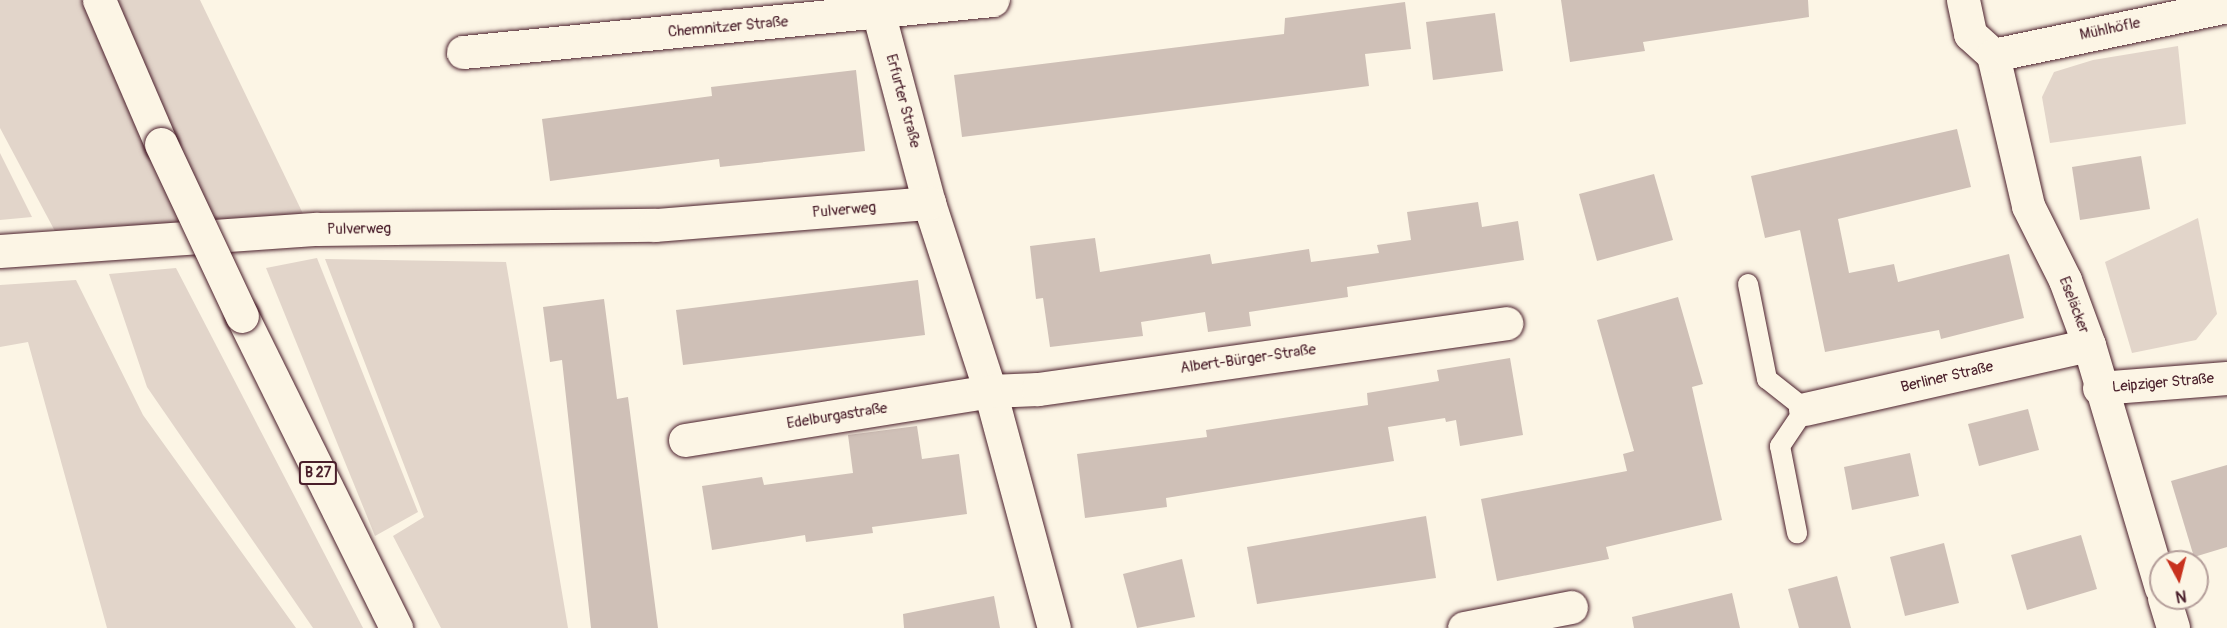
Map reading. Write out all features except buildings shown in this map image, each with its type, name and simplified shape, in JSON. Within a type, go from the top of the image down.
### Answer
[{"type":"street","name":"B 27","points":[[99,0],[161,144],[242,316],[396,628]]},
{"type":"street","name":"Chemnitzer Straße","points":[[463,52],[877,7],[992,0]]},
{"type":"street","name":"Eseläcker","points":[[1963,0],[1982,44],[2028,206],[2065,280],[2089,345],[2099,388],[2149,550]]},
{"type":"street","name":"Mühlhöfle","points":[[1982,44],[2181,7],[2227,6]]},
{"type":"street","name":"Erfurter Straße","points":[[877,7],[929,203]]},
{"type":"street","name":"Pulverweg","points":[[0,251],[317,230],[655,225],[929,203]]},
{"type":"street","points":[[929,203],[990,391],[1054,628]]},
{"type":"street","name":"Albert-Bürger-Straße","points":[[990,391],[1038,389],[1506,323]]},
{"type":"street","name":"Berliner Straße","points":[[1805,409],[2089,345]]},
{"type":"street","name":"Leipziger Straße","points":[[2099,388],[2227,378]]},
{"type":"street","name":"Edelburgastraße","points":[[685,440],[990,391]]},
{"type":"street","points":[[1464,628],[1571,607]]},
{"type":"street","points":[[2168,610],[2174,628]]},
{"type":"lane","points":[[1748,285],[1767,379],[1805,409],[1780,446],[1797,533]]},
{"type":"shaded area","points":[[0,0],[87,0],[187,228],[57,235],[0,128]]},
{"type":"shaded area","points":[[112,0],[200,0],[306,220],[210,226]]},
{"type":"shaded area","points":[[2178,46],[2186,124],[2050,143],[2042,97],[2054,72],[2093,60]]},
{"type":"shaded area","points":[[0,153],[32,217],[0,220]]},
{"type":"shaded area","points":[[2198,218],[2217,314],[2196,340],[2132,353],[2105,262]]},
{"type":"shaded area","points":[[317,258],[418,512],[375,536],[266,268]]},
{"type":"shaded area","points":[[325,259],[506,262],[568,628],[441,628],[393,536],[424,517]]},
{"type":"shaded area","points":[[176,268],[363,628],[313,628],[147,387],[109,274]]},
{"type":"shaded area","points":[[76,280],[143,415],[296,628],[107,628],[28,342],[0,347],[0,285]]}]
